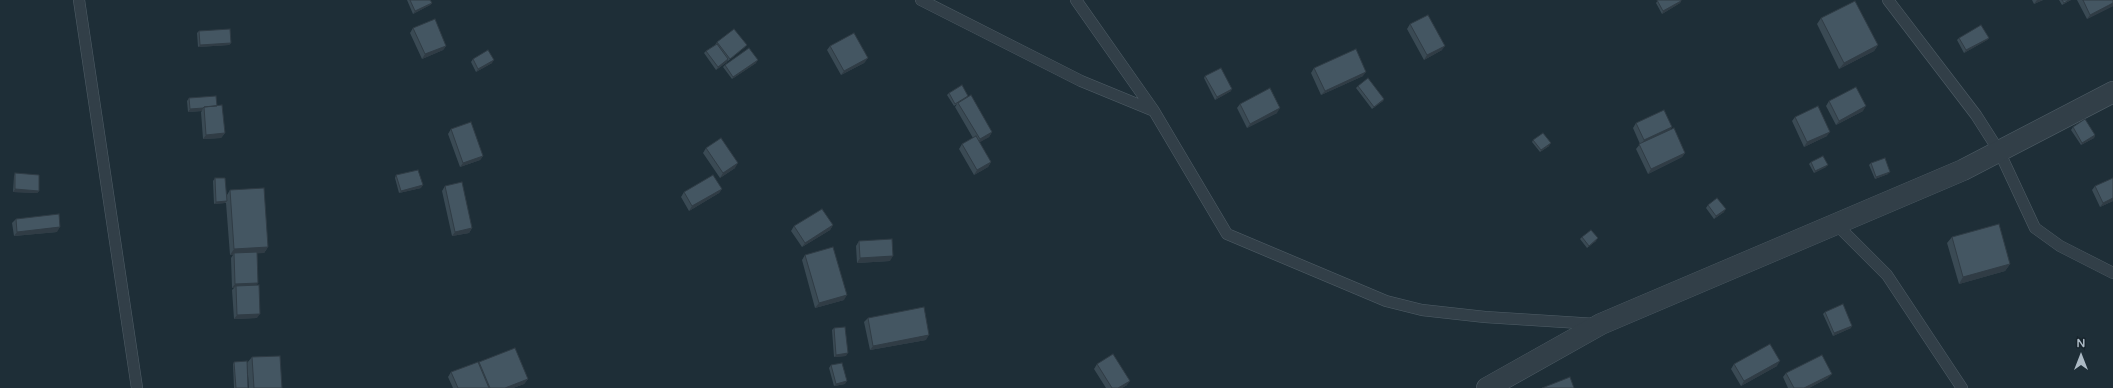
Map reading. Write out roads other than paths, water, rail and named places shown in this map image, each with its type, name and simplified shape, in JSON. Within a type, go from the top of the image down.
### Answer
[{"type":"street","points":[[1487,388],[1601,324],[1963,170],[2113,92]]},
{"type":"lane","points":[[79,0],[137,388]]},
{"type":"lane","points":[[921,0],[1082,81],[1154,111]]},
{"type":"lane","points":[[1076,0],[1154,111],[1227,234],[1386,301],[1422,310],[1485,317],[1601,324]]},
{"type":"lane","points":[[1888,0],[1976,115],[1999,151],[2035,228],[2060,246],[2113,273]]},
{"type":"lane","points":[[1836,224],[1887,275],[1962,388]]}]
